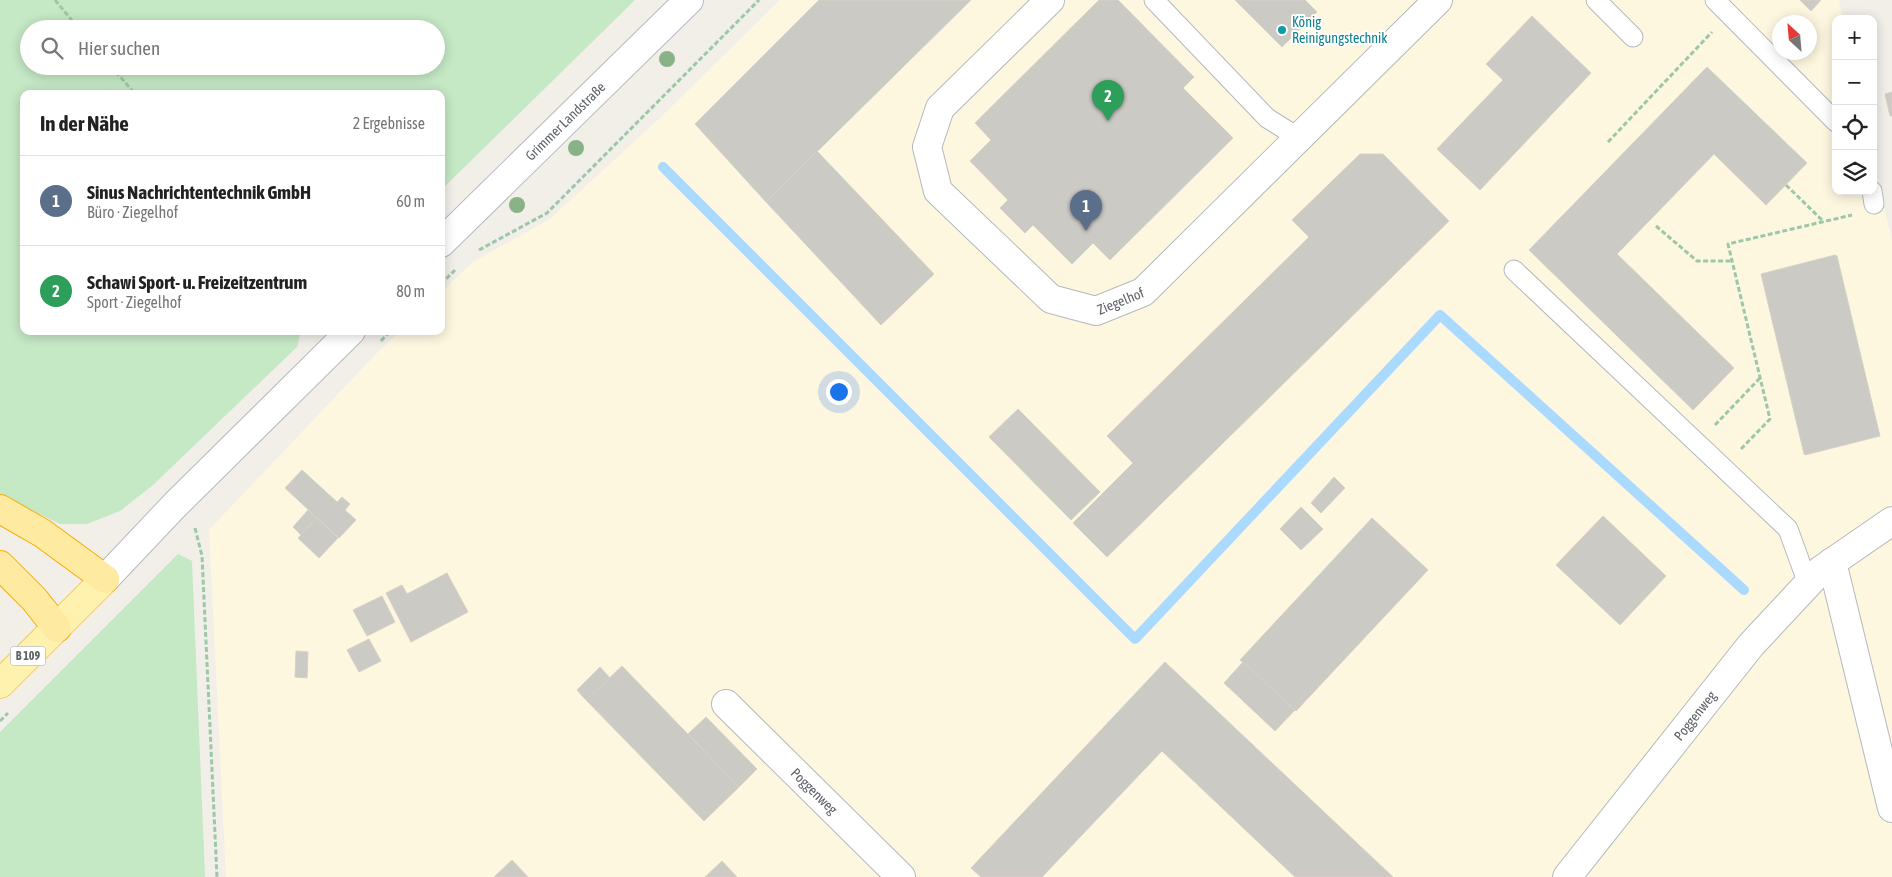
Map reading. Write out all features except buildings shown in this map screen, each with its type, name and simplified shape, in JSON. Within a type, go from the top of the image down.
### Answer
[{"type":"highway","points":[[0,509],[42,532],[105,579]]},
{"type":"highway","points":[[0,565],[34,599],[57,628]]},
{"type":"main road","name":"B 109","points":[[0,684],[105,579]]},
{"type":"street","name":"Grimmer Landstraße","points":[[445,239],[689,0]]},
{"type":"street","name":"Ziegelhof","points":[[1050,0],[940,108],[926,147],[938,191],[1051,299],[1096,311],[1143,292],[1438,0]]},
{"type":"street","points":[[105,579],[175,505],[347,335]]},
{"type":"street","name":"Poggenweg","points":[[1567,877],[1751,645],[1821,570],[1892,521]]},
{"type":"street","points":[[1832,562],[1892,808]]},
{"type":"street","name":"Poggenweg","points":[[726,704],[901,877]]},
{"type":"lane","points":[[1154,0],[1267,118],[1299,138]]},
{"type":"lane","points":[[1596,0],[1633,37]]},
{"type":"lane","points":[[1715,0],[1832,118]]},
{"type":"lane","points":[[1514,270],[1788,529],[1808,584]]},
{"type":"path","points":[[55,0],[72,20]]},
{"type":"path","points":[[473,254],[547,213],[759,0]]},
{"type":"path","points":[[1608,142],[1728,14]]},
{"type":"path","points":[[119,75],[132,90]]},
{"type":"path","points":[[1786,184],[1823,221]]},
{"type":"path","points":[[1723,467],[1770,419],[1728,244],[1862,212],[1873,197]]},
{"type":"path","points":[[1656,226],[1697,261],[1732,261]]},
{"type":"path","points":[[445,280],[460,266]]},
{"type":"path","points":[[1697,443],[1760,378]]},
{"type":"path","points":[[175,505],[195,527],[202,556],[217,877]]},
{"type":"shaded area","points":[[780,0],[1839,0],[1842,15],[1832,15],[1832,195],[1877,195],[1877,174],[1892,242],[1892,877],[226,877],[209,530],[396,335],[445,335],[445,288],[473,262],[550,219],[661,117]]},
{"type":"green space","points":[[0,0],[635,0],[445,186],[445,90],[20,90],[20,335],[300,335],[297,347],[153,485],[120,511],[87,524],[60,524],[0,495]]},
{"type":"green space","points":[[178,554],[192,561],[205,877],[0,877],[0,732]]},
{"type":"waterway","points":[[663,167],[1135,639],[1440,315],[1744,590]]},
{"type":"place","name":"König Reinigungstechnik","points":[[1282,30]]},
{"type":"place","name":"Schawi Sport- u. Freizeitzentrum","points":[[1108,121]]},
{"type":"place","name":"Sinus Nachrichtentechnik GmbH","points":[[1086,231]]}]
